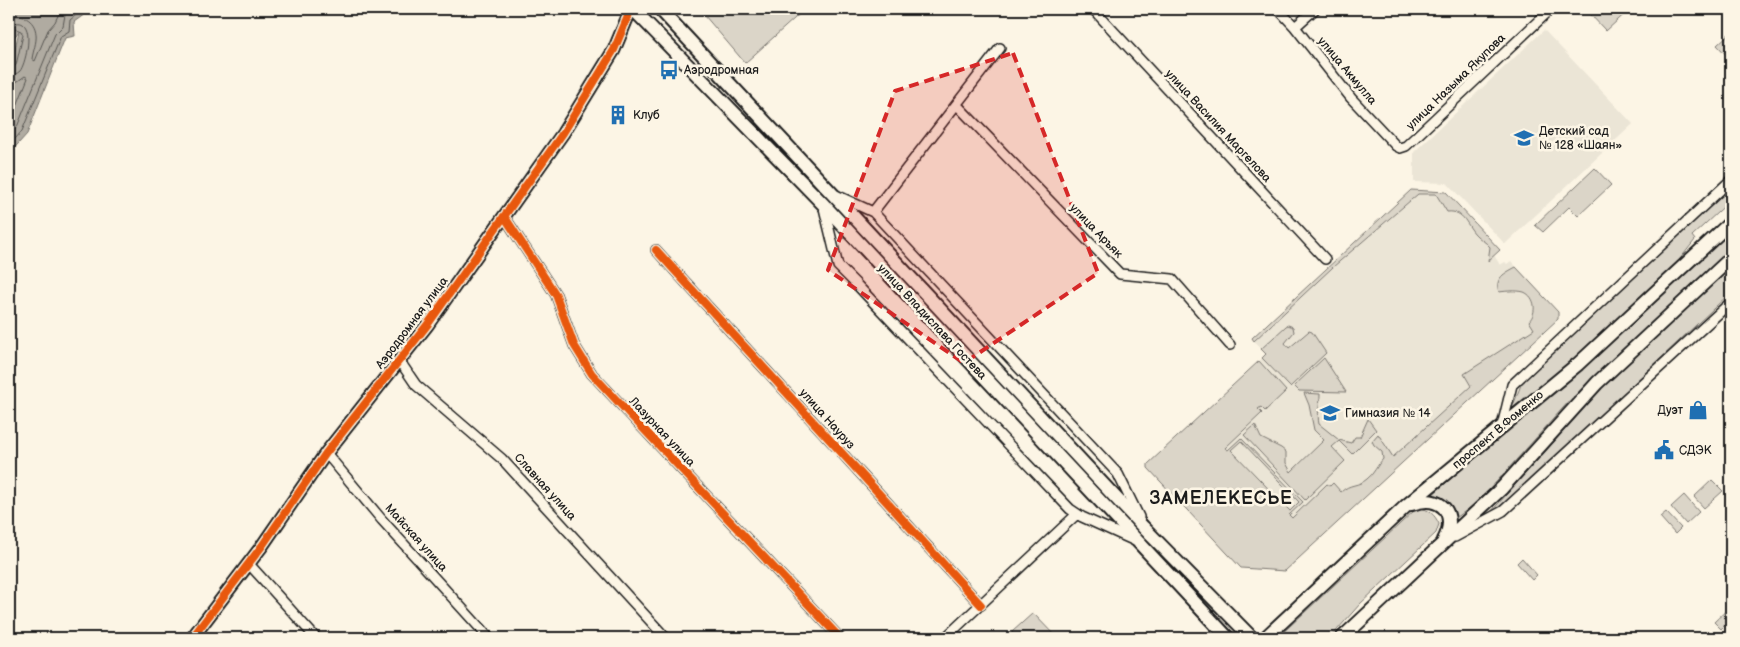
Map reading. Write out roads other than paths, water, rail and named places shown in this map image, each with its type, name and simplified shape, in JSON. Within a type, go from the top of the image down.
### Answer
[{"type":"main road","name":"улица Владислава Гостева","points":[[632,9],[823,204],[1228,638]]},
{"type":"main road","name":"улица Владислава Гостева","points":[[660,9],[1143,527],[1252,638]]},
{"type":"main road","name":"проспект В.Фоменко","points":[[1265,638],[1406,506],[1578,364],[1731,222]]},
{"type":"main road","points":[[1342,638],[1502,488],[1597,383],[1731,258]]},
{"type":"main road","points":[[1406,506],[1429,500],[1443,506],[1448,513],[1450,522],[1448,532],[1441,545]]},
{"type":"street","name":"Аэродромная улица","points":[[192,638],[249,564],[326,453],[428,324],[564,133],[614,50],[632,9]]},
{"type":"street","name":"улица Василия Маргелова","points":[[1093,9],[1325,259]]},
{"type":"street","name":"улица Акмулла","points":[[1278,9],[1295,27],[1351,98],[1398,147]]},
{"type":"street","points":[[1295,27],[1315,9]]},
{"type":"street","name":"улица Назыма Якупова","points":[[1398,147],[1406,146],[1551,9]]},
{"type":"street","points":[[873,212],[1000,48]]},
{"type":"street","name":"улица Аръяк","points":[[957,105],[1120,274],[1172,279],[1230,345]]},
{"type":"street","points":[[1502,428],[1512,385],[1731,180]]},
{"type":"street","points":[[831,192],[873,212],[1118,474],[1143,527]]},
{"type":"street","points":[[823,204],[838,266],[1077,514],[1136,541]]},
{"type":"street","name":"Лазурная улица","points":[[504,216],[556,295],[574,345],[592,374],[840,638]]},
{"type":"street","name":"улица Науруз","points":[[656,250],[981,604]]},
{"type":"street","points":[[1441,545],[1503,511],[1731,302]]},
{"type":"street","name":"Славная улица","points":[[399,360],[416,385],[502,458],[666,638]]},
{"type":"street","name":"Майская улица","points":[[326,453],[382,520],[489,638]]},
{"type":"street","points":[[945,638],[1077,514]]},
{"type":"street","points":[[249,564],[316,638]]},
{"type":"water","points":[[9,9],[92,9],[74,22],[75,36],[65,38],[27,134],[9,154],[9,74],[19,31],[9,44]]},
{"type":"place","name":"Аэродромная","points":[[669,70]]},
{"type":"place","name":"Клуб","points":[[618,115]]},
{"type":"place","name":"Детский сад № 128 «Шаян»","points":[[1524,138]]},
{"type":"place","name":"Дуэт","points":[[1698,410]]},
{"type":"place","name":"Гимназия № 14","points":[[1330,413]]},
{"type":"place","name":"СДЭК","points":[[1664,450]]},
{"type":"district","name":"ЗАМЕЛЕКЕСЬЕ","points":[[1221,498]]}]
